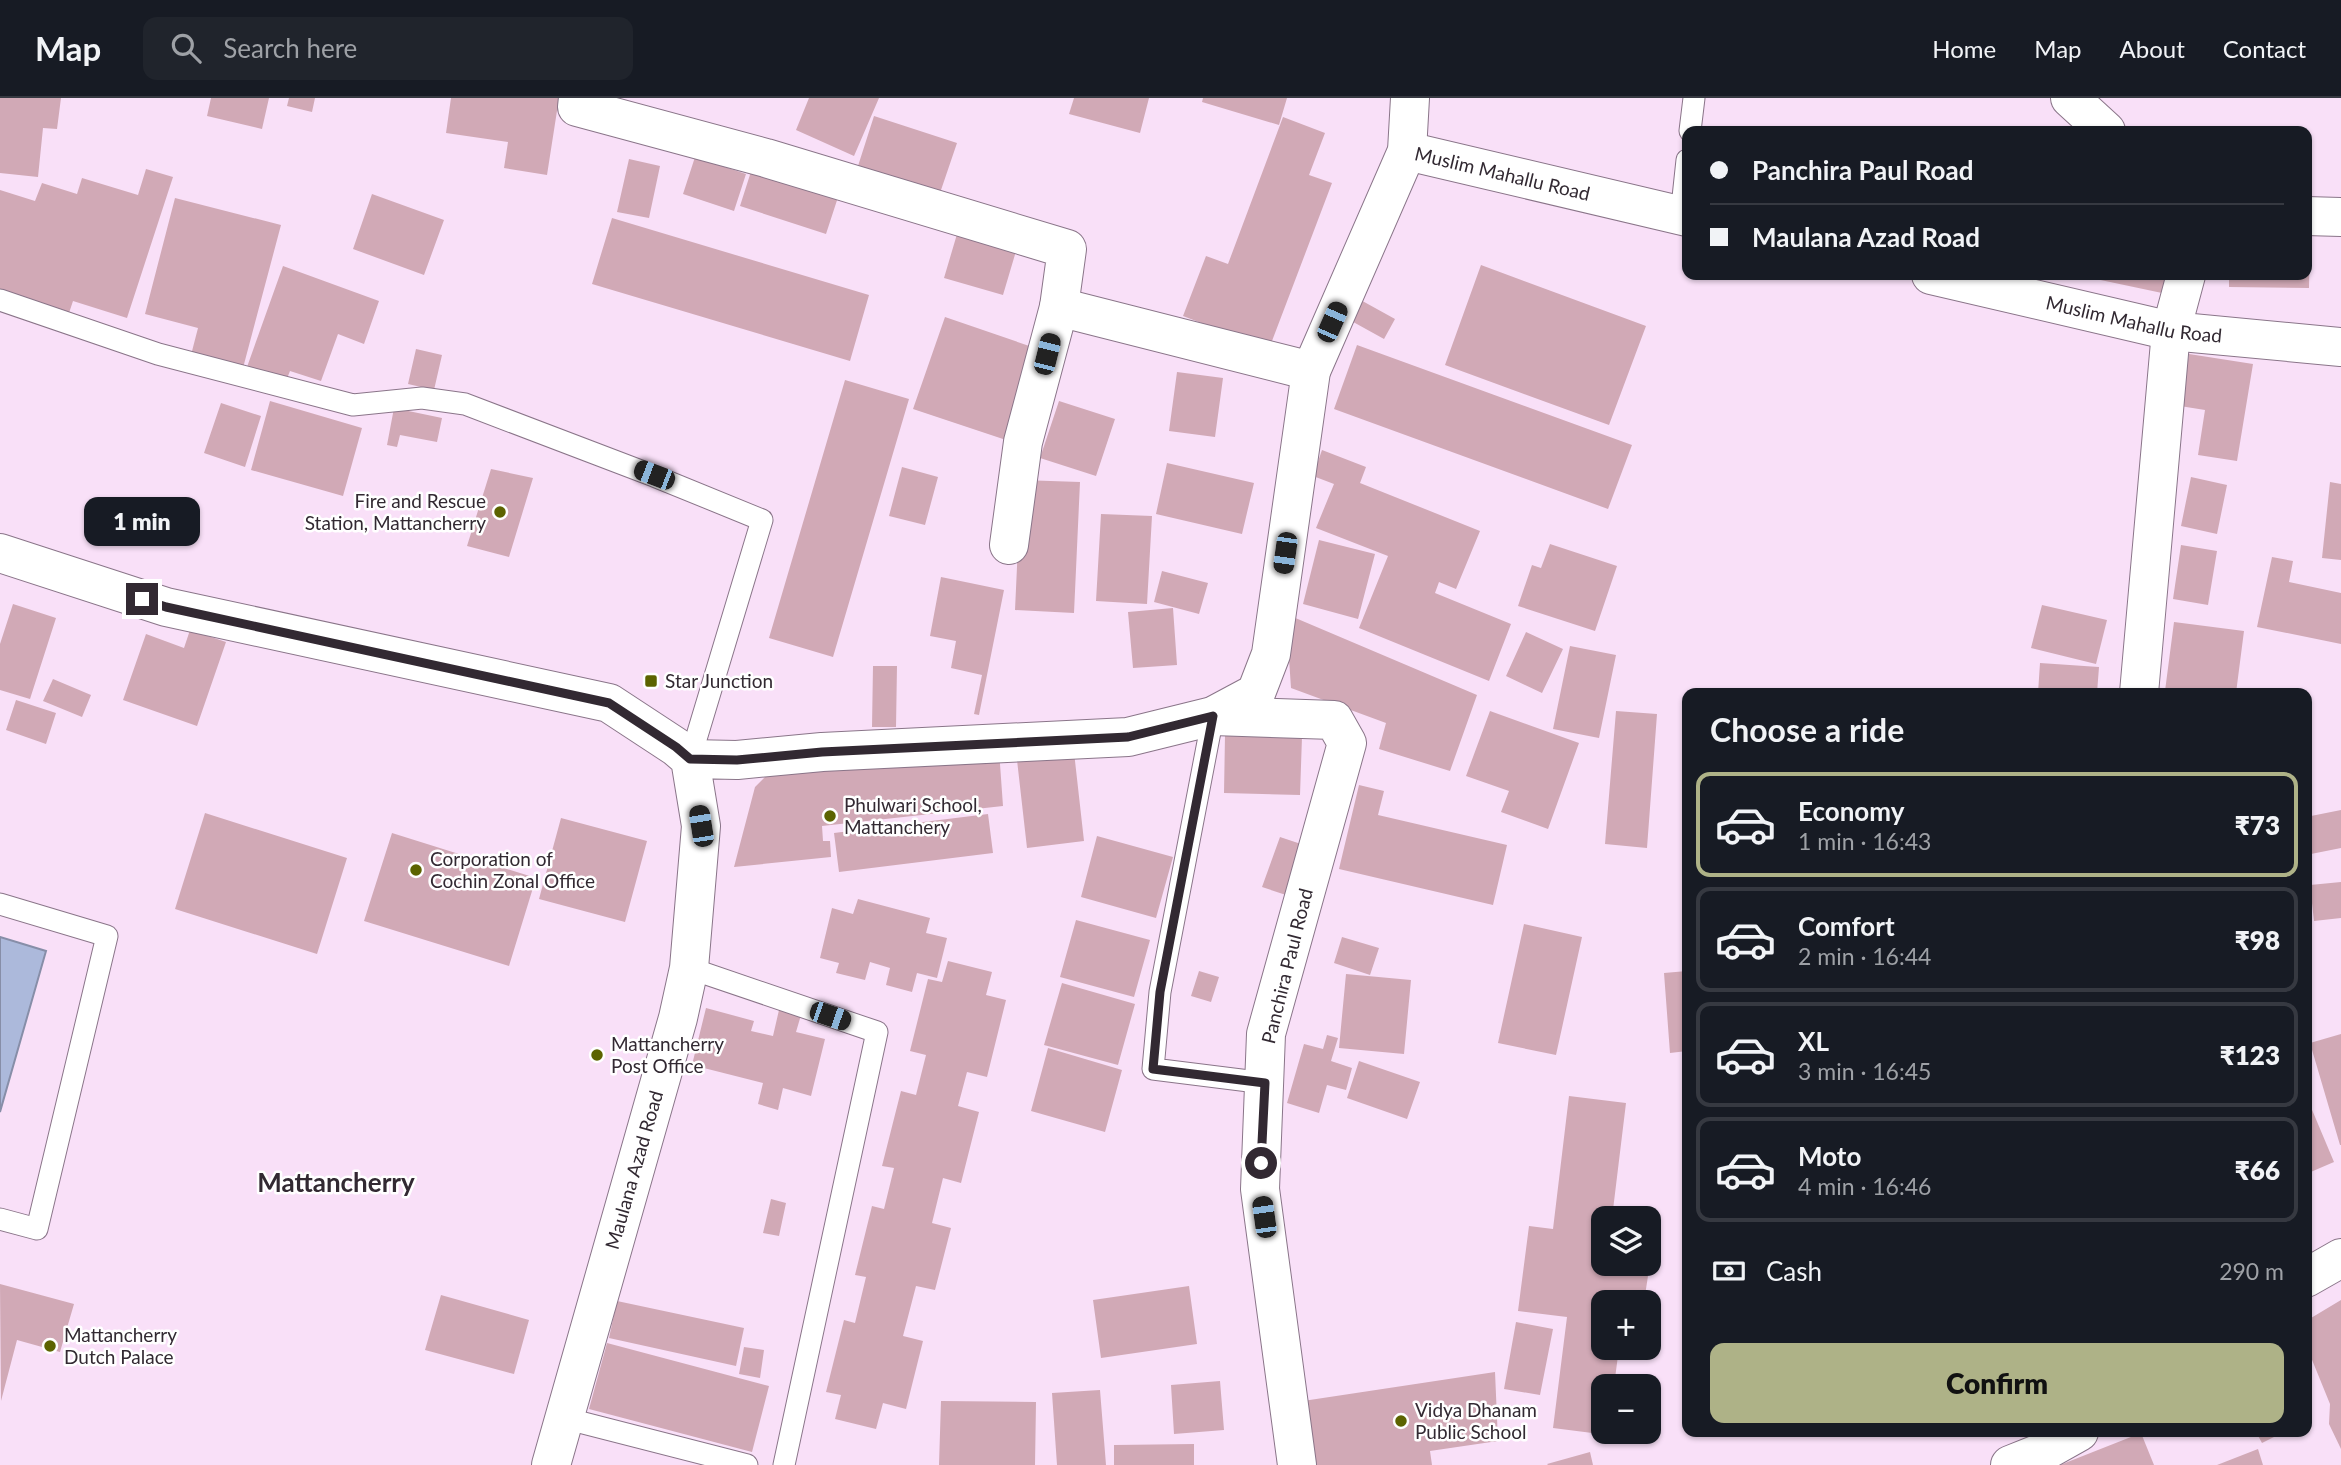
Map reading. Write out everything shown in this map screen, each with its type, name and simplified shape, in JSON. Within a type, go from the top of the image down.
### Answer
[{"type":"street","points":[[578,98],[577,107],[766,158],[1067,249],[1059,307],[1023,442],[1009,545]]},
{"type":"street","points":[[1407,151],[1410,98]]},
{"type":"street","points":[[2070,98],[2101,126]]},
{"type":"street","name":"Muslim Mahallu Road","points":[[690,759],[737,760],[822,752],[1128,737],[1213,716],[1256,693],[1271,654],[1311,370],[1407,151],[1682,217]]},
{"type":"street","points":[[2312,215],[2341,216]]},
{"type":"street","name":"Muslim Mahallu Road","points":[[1952,280],[2171,331],[2341,347]]},
{"type":"street","points":[[2139,688],[2171,331],[2185,280]]},
{"type":"street","points":[[1059,307],[1311,370]]},
{"type":"street","points":[[0,553],[166,607],[609,703],[690,759]]},
{"type":"street","name":"Panchira Paul Road","points":[[1213,716],[1334,720],[1347,743],[1266,1034],[1260,1189],[1297,1465]]},
{"type":"street","name":"Maulana Azad Road","points":[[551,1465],[674,1031],[689,968],[701,826],[690,759]]},
{"type":"street","points":[[2312,1275],[2341,1258]]},
{"type":"street","points":[[2010,1465],[2045,1451],[2070,1437]]},
{"type":"lane","points":[[1691,126],[1694,98]]},
{"type":"lane","points":[[0,300],[158,354],[353,405],[422,398],[465,404],[654,475],[762,520],[690,759]]},
{"type":"lane","points":[[1213,716],[1160,992],[1153,1069],[1265,1083]]},
{"type":"lane","points":[[0,904],[107,936],[37,1229],[0,1219]]},
{"type":"lane","points":[[689,968],[877,1032],[784,1465]]},
{"type":"lane","points":[[564,1418],[747,1465]]},
{"type":"water","points":[[0,937],[46,951],[0,1112]]},
{"type":"building","points":[[0,98],[61,98],[57,129],[43,128],[38,177],[0,173]]},
{"type":"building","points":[[211,98],[269,98],[262,129],[207,116]]},
{"type":"building","points":[[289,98],[315,98],[312,112],[287,106]]},
{"type":"building","points":[[451,98],[559,98],[547,175],[504,168],[508,142],[446,133]]},
{"type":"building","points":[[809,98],[879,98],[854,156],[796,130]]},
{"type":"building","points":[[1074,98],[1149,98],[1140,133],[1069,114]]},
{"type":"building","points":[[1203,98],[1287,98],[1279,125],[1202,102]]},
{"type":"building","points":[[874,116],[957,143],[940,193],[858,166]]},
{"type":"building","points":[[1283,117],[1325,133],[1309,175],[1332,183],[1269,349],[1183,316],[1206,256],[1228,264]]},
{"type":"building","points":[[695,157],[746,174],[734,211],[683,194]]},
{"type":"building","points":[[629,159],[660,166],[649,218],[617,212]]},
{"type":"building","points":[[755,159],[841,188],[826,234],[740,206]]},
{"type":"building","points":[[146,169],[173,177],[127,318],[73,301],[68,316],[0,294],[0,190],[35,201],[42,183],[77,194],[82,178],[138,195]]},
{"type":"building","points":[[372,194],[444,220],[424,275],[353,249]]},
{"type":"building","points":[[175,198],[281,225],[243,368],[191,355],[198,328],[145,314]]},
{"type":"building","points":[[612,218],[869,295],[850,361],[592,284]]},
{"type":"building","points":[[960,224],[1019,241],[1003,295],[944,278]]},
{"type":"building","points":[[1481,265],[1646,326],[1609,425],[1445,365]]},
{"type":"building","points":[[283,266],[379,301],[364,344],[338,334],[321,381],[290,371],[286,381],[247,367]]},
{"type":"building","points":[[2101,280],[2165,280],[2162,293]]},
{"type":"building","points":[[2229,280],[2309,280],[2309,288],[2229,287]]},
{"type":"building","points":[[1357,298],[1395,319],[1384,339],[1346,318]]},
{"type":"building","points":[[945,317],[1041,350],[1009,441],[913,409]]},
{"type":"building","points":[[1357,345],[1632,445],[1608,509],[1334,409]]},
{"type":"building","points":[[416,349],[442,355],[434,390],[408,384]]},
{"type":"building","points":[[2189,354],[2253,364],[2237,461],[2198,455],[2205,410],[2180,406]]},
{"type":"building","points":[[1177,372],[1223,378],[1215,437],[1169,431]]},
{"type":"building","points":[[845,380],[909,399],[833,657],[769,638]]},
{"type":"building","points":[[270,401],[362,428],[343,496],[251,470]]},
{"type":"building","points":[[1059,401],[1115,419],[1096,476],[1040,458]]},
{"type":"building","points":[[221,403],[261,416],[245,467],[204,453]]},
{"type":"building","points":[[394,408],[442,418],[437,442],[400,435],[397,447],[387,445]]},
{"type":"building","points":[[1322,450],[1366,467],[1360,483],[1480,531],[1456,589],[1439,582],[1435,593],[1511,624],[1489,681],[1359,628],[1388,556],[1316,528],[1334,484],[1313,476]]},
{"type":"building","points":[[1167,463],[1254,483],[1242,534],[1156,514]]},
{"type":"building","points":[[902,467],[938,477],[925,525],[889,516]]},
{"type":"building","name":"Fire and Rescue Station, Mattancherry","points":[[491,469],[533,478],[509,557],[467,546]]},
{"type":"building","points":[[2191,477],[2227,485],[2217,534],[2181,526]]},
{"type":"building","points":[[1021,480],[1080,482],[1074,613],[1015,610]]},
{"type":"building","points":[[2330,482],[2341,484],[2341,560],[2322,558]]},
{"type":"building","points":[[1101,514],[1152,516],[1147,604],[1096,601]]},
{"type":"building","points":[[1319,540],[1375,554],[1358,619],[1303,604]]},
{"type":"building","points":[[1550,544],[1617,566],[1595,631],[1518,606],[1532,565],[1541,568]]},
{"type":"building","points":[[2181,545],[2217,551],[2208,605],[2173,599]]},
{"type":"building","points":[[2272,557],[2293,561],[2289,582],[2341,593],[2341,644],[2257,627]]},
{"type":"building","points":[[1162,571],[1208,583],[1199,614],[1154,602]]},
{"type":"building","points":[[941,577],[1004,590],[979,715],[974,714],[982,675],[951,668],[956,641],[930,636]]},
{"type":"building","points":[[13,604],[56,618],[30,699],[0,690],[0,644]]},
{"type":"building","points":[[2042,605],[2107,620],[2096,664],[2031,648]]},
{"type":"building","points":[[1173,608],[1177,665],[1133,668],[1128,612]]},
{"type":"building","points":[[1286,614],[1477,695],[1450,771],[1379,749],[1386,723],[1291,688]]},
{"type":"building","points":[[2174,622],[2244,631],[2237,688],[2165,688]]},
{"type":"building","points":[[190,630],[226,642],[197,726],[123,700],[146,634],[184,648]]},
{"type":"building","points":[[1526,632],[1563,649],[1542,693],[1506,676]]},
{"type":"building","points":[[1570,646],[1616,655],[1599,738],[1553,729]]},
{"type":"building","points":[[2040,663],[2099,667],[2097,688],[2038,688]]},
{"type":"building","points":[[873,666],[897,666],[896,727],[872,727]]},
{"type":"building","points":[[53,679],[91,695],[82,717],[43,701]]},
{"type":"building","points":[[16,700],[56,713],[46,744],[6,730]]},
{"type":"building","points":[[1490,711],[1579,743],[1548,829],[1501,812],[1509,791],[1466,776]]},
{"type":"building","points":[[1616,711],[1657,714],[1647,848],[1605,844]]},
{"type":"building","points":[[1225,736],[1302,737],[1300,795],[1224,793]]},
{"type":"building","name":"Phulwari School, Mattanchery","points":[[999,750],[1003,806],[822,826],[823,841],[830,841],[831,857],[734,867],[755,787],[767,775]]},
{"type":"building","points":[[1074,752],[1084,841],[1027,848],[1017,760]]},
{"type":"building","points":[[1359,785],[1384,791],[1378,815],[1507,845],[1493,905],[1339,869]]},
{"type":"building","points":[[2341,810],[2341,848],[2312,854],[2312,816]]},
{"type":"building","points":[[205,813],[347,858],[317,954],[175,909]]},
{"type":"building","points":[[988,814],[993,853],[839,872],[834,833]]},
{"type":"building","points":[[561,818],[647,841],[625,922],[539,899]]},
{"type":"building","points":[[392,833],[536,878],[509,966],[364,921]]},
{"type":"building","points":[[1097,836],[1173,857],[1156,918],[1081,897]]},
{"type":"building","points":[[1280,837],[1307,846],[1289,896],[1262,887]]},
{"type":"building","points":[[2341,882],[2341,918],[2314,921],[2312,885]]},
{"type":"building","points":[[858,899],[930,918],[926,933],[947,938],[937,978],[917,973],[912,992],[886,985],[890,968],[870,962],[865,980],[836,973],[839,963],[820,958],[832,908],[853,914]]},
{"type":"building","points":[[1076,920],[1150,940],[1134,997],[1060,977]]},
{"type":"building","points":[[1524,924],[1582,937],[1556,1055],[1498,1043]]},
{"type":"building","points":[[1342,937],[1379,948],[1370,975],[1334,963]]},
{"type":"building","points":[[948,961],[992,972],[986,995],[1006,1000],[987,1077],[967,1072],[958,1106],[979,1112],[961,1183],[943,1178],[932,1223],[951,1228],[935,1290],[916,1286],[903,1336],[923,1341],[906,1409],[883,1403],[876,1429],[835,1419],[841,1395],[826,1392],[844,1320],[855,1323],[866,1277],[855,1275],[872,1206],[884,1209],[894,1168],[882,1166],[901,1091],[916,1095],[926,1055],[910,1051],[928,979],[942,982]]},
{"type":"building","points":[[1199,971],[1219,977],[1211,1002],[1191,996]]},
{"type":"building","points":[[1682,971],[1682,1052],[1670,1053],[1664,973]]},
{"type":"building","points":[[1346,974],[1411,980],[1404,1054],[1339,1048]]},
{"type":"building","points":[[1062,983],[1135,1004],[1118,1065],[1044,1045]]},
{"type":"building","points":[[706,1008],[754,1021],[751,1031],[773,1036],[779,1010],[801,1015],[796,1032],[825,1039],[811,1096],[783,1088],[778,1110],[758,1104],[763,1083],[692,1065]]},
{"type":"building","points":[[2341,1034],[2341,1145],[2312,1050],[2312,1042]]},
{"type":"building","points":[[1327,1035],[1338,1038],[1331,1061],[1352,1068],[1346,1090],[1327,1085],[1319,1113],[1287,1103],[1304,1044],[1323,1049]]},
{"type":"building","points":[[1048,1048],[1122,1070],[1105,1132],[1031,1111]]},
{"type":"building","points":[[1359,1061],[1420,1082],[1407,1119],[1347,1098]]},
{"type":"building","points":[[1569,1096],[1626,1103],[1613,1206],[1591,1206],[1591,1276],[1648,1276],[1646,1290],[1591,1290],[1591,1360],[1617,1360],[1616,1374],[1591,1374],[1591,1433],[1553,1428],[1567,1317],[1518,1311],[1529,1226],[1553,1229]]},
{"type":"building","points":[[2312,1110],[2334,1162],[2312,1171]]},
{"type":"building","points":[[771,1199],[786,1203],[779,1236],[763,1233]]},
{"type":"building","name":"Mattancherry Dutch Palace","points":[[0,1284],[74,1304],[60,1352],[17,1340],[1,1401]]},
{"type":"building","points":[[1189,1286],[1197,1344],[1101,1358],[1093,1300]]},
{"type":"building","points":[[441,1295],[529,1320],[514,1374],[425,1350]]},
{"type":"building","points":[[2341,1300],[2341,1449],[2329,1424],[2330,1404],[2312,1360],[2312,1317]]},
{"type":"building","points":[[617,1301],[744,1328],[736,1366],[609,1338]]},
{"type":"building","points":[[1516,1322],[1553,1329],[1540,1395],[1504,1389]]},
{"type":"building","points":[[607,1343],[769,1386],[752,1452],[589,1409]]},
{"type":"building","points":[[744,1347],[764,1350],[760,1378],[739,1374]]},
{"type":"building","name":"Vidya Dhanam Public School","points":[[1495,1372],[1498,1441],[1430,1451],[1432,1465],[1313,1465],[1303,1401]]},
{"type":"building","points":[[1220,1381],[1224,1430],[1174,1434],[1171,1385]]},
{"type":"building","points":[[1100,1390],[1106,1465],[1057,1465],[1052,1393]]},
{"type":"building","points":[[941,1401],[1036,1402],[1035,1465],[939,1465]]},
{"type":"building","points":[[2131,1437],[2143,1437],[2154,1465],[2060,1465]]},
{"type":"building","points":[[2259,1437],[2274,1437],[2262,1443]]},
{"type":"building","points":[[1194,1444],[1194,1465],[1114,1465],[1114,1445]]},
{"type":"building","points":[[2258,1449],[2263,1465],[2217,1465]]},
{"type":"building","points":[[1590,1452],[1593,1465],[1547,1464]]},
{"type":"place","name":"Fire and Rescue Station, Mattancherry","points":[[500,512]]},
{"type":"place","name":"Star Junction","points":[[651,681]]},
{"type":"place","name":"Phulwari School, Mattanchery","points":[[830,816]]},
{"type":"place","name":"Corporation of Cochin Zonal Office","points":[[416,870]]},
{"type":"place","name":"Mattancherry Post Office","points":[[597,1055]]},
{"type":"place","name":"Mattancherry Dutch Palace","points":[[50,1346]]},
{"type":"place","name":"Vidya Dhanam Public School","points":[[1401,1421]]},
{"type":"district","name":"Mattancherry","points":[[336,1183]]},
{"type":"route","points":[[142,599],[166,607],[609,703],[690,759],[737,760],[822,752],[1128,737],[1213,716],[1160,992],[1153,1069],[1265,1083],[1261,1163]]}]
